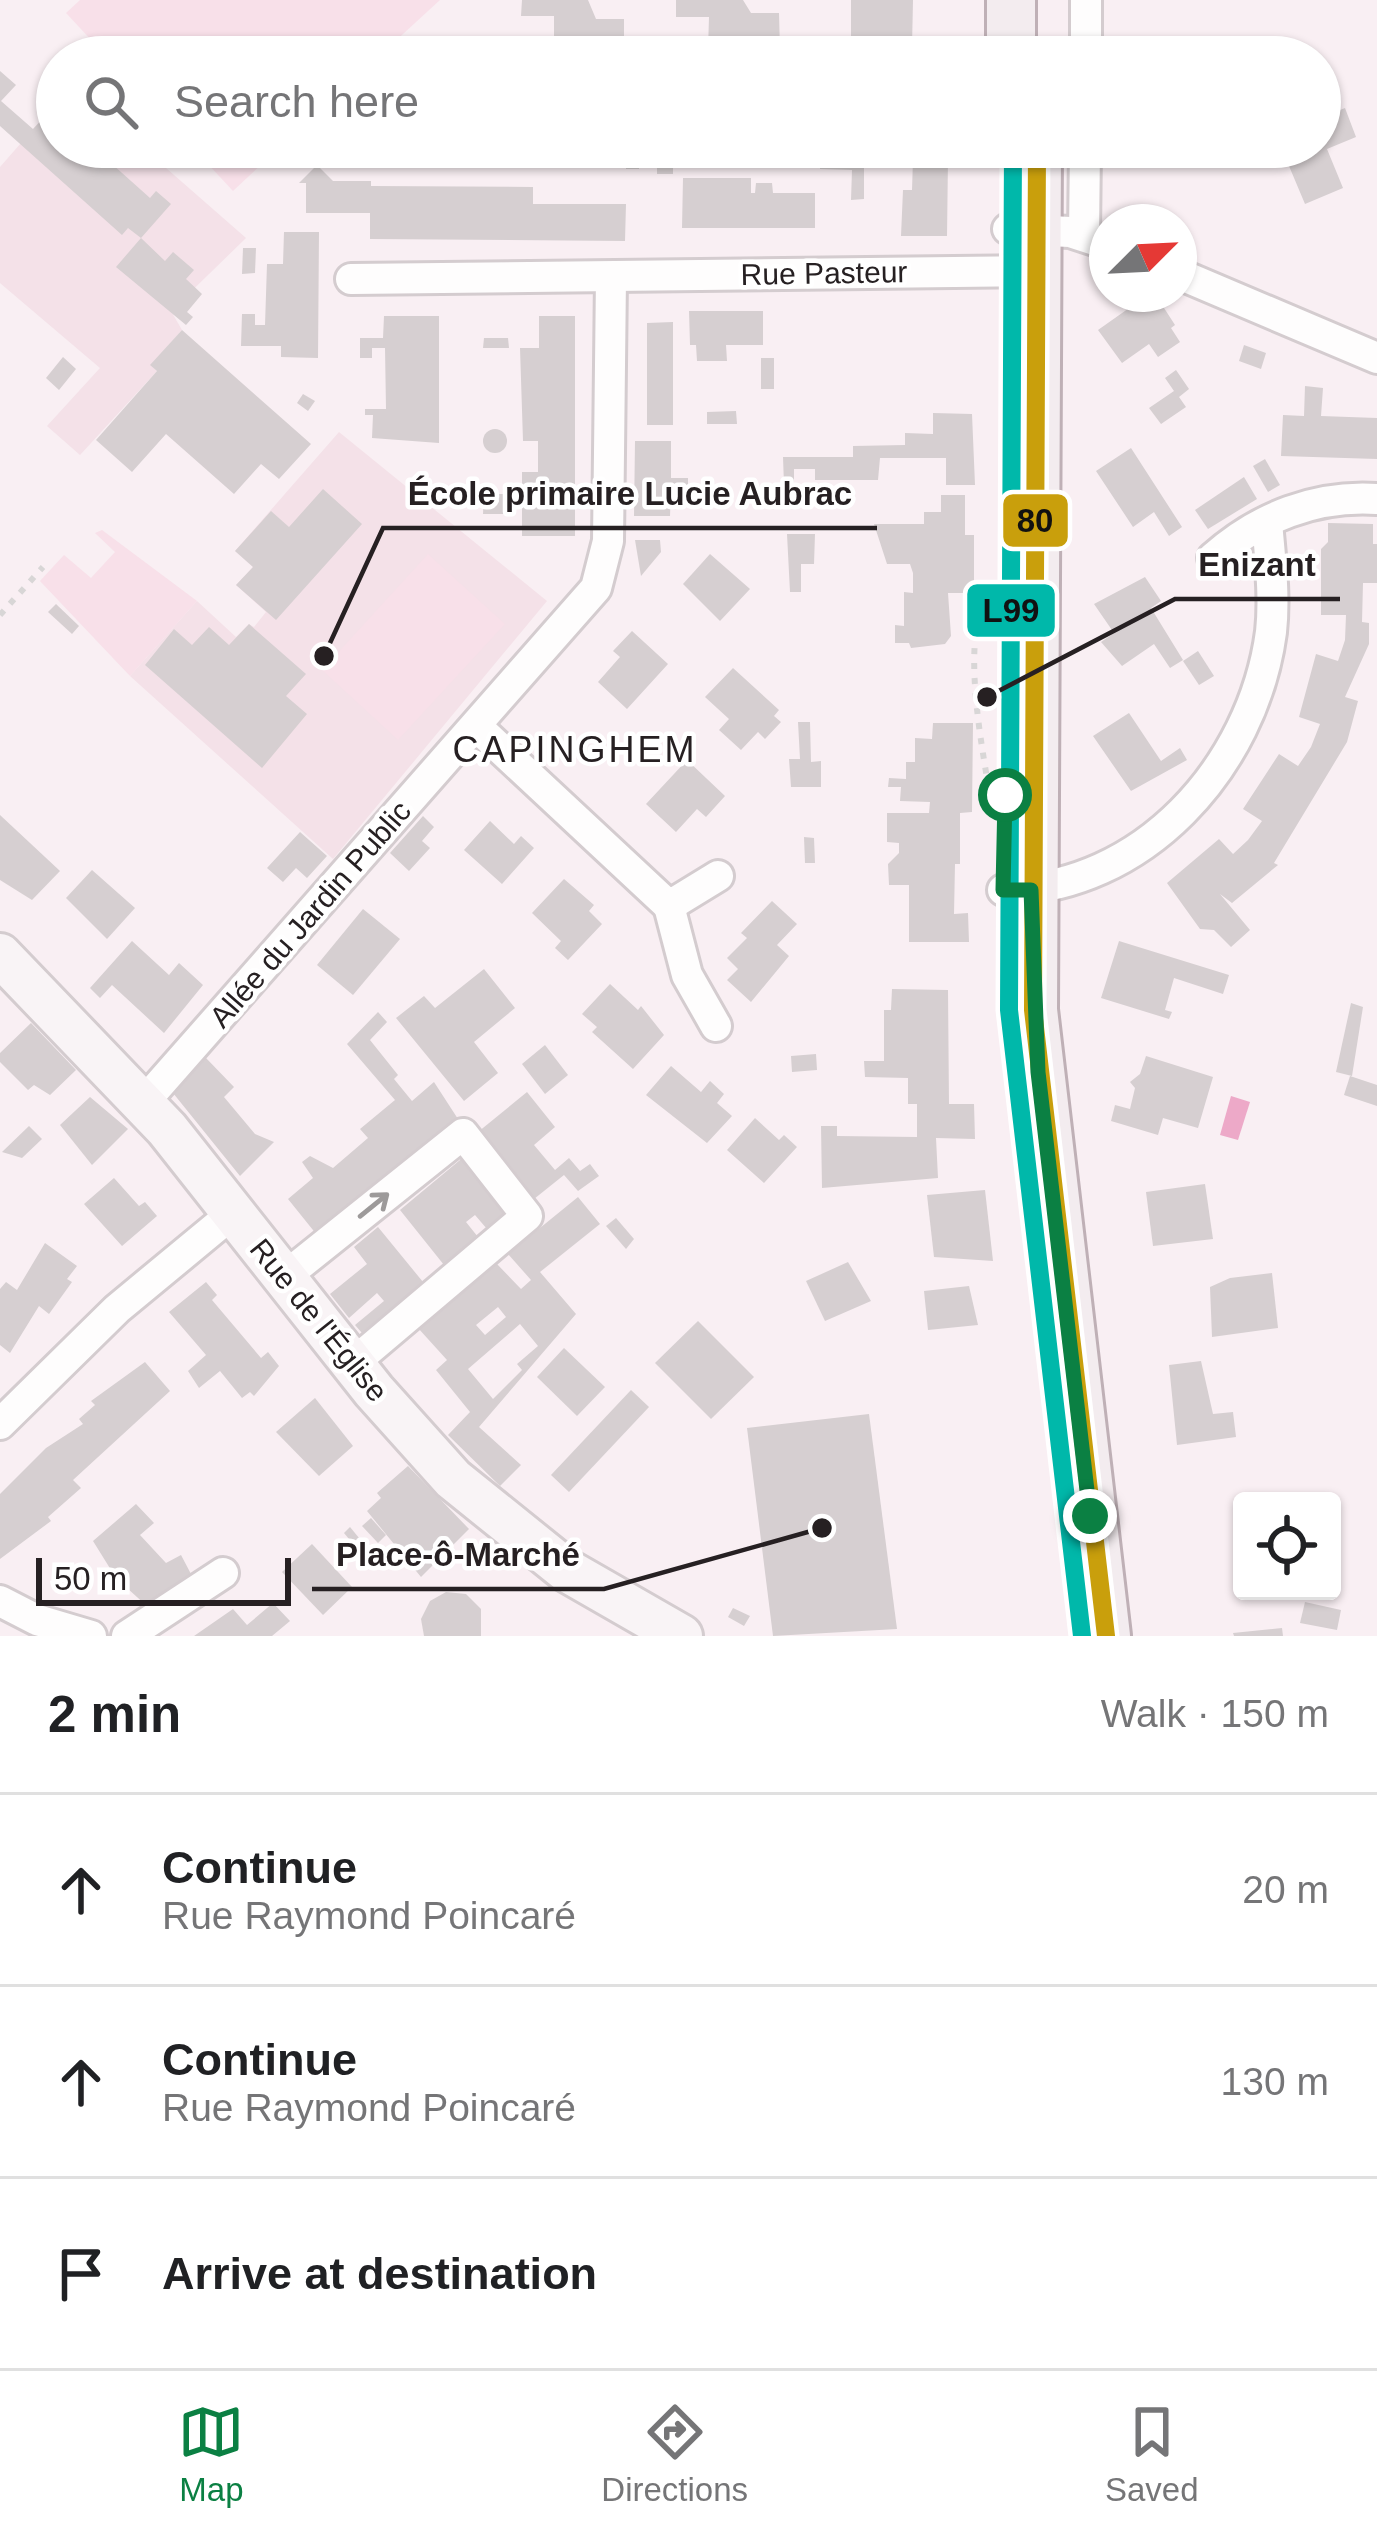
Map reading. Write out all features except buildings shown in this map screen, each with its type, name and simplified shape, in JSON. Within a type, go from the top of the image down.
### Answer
[{"type":"main road","points":[[1011,36],[1012,0]]},
{"type":"main road","points":[[1039,0],[1039,36]]},
{"type":"main road","points":[[1012,168],[1022,250],[1012,1093],[1076,1636]]},
{"type":"main road","points":[[1022,250],[1034,168]]},
{"type":"main road","points":[[1017,890],[1106,1636]]},
{"type":"street","points":[[1086,0],[1086,36]]},
{"type":"street","points":[[1086,168],[1091,204]]},
{"type":"street","name":"Rue Pasteur","points":[[351,279],[611,278],[1022,250],[1089,241]]},
{"type":"street","points":[[611,278],[604,573],[584,606],[476,726],[669,906],[687,975],[716,1026]]},
{"type":"street","points":[[1197,282],[1377,358]]},
{"type":"street","points":[[1213,558],[1267,522],[1313,502],[1377,499]]},
{"type":"street","points":[[1017,890],[1090,877],[1135,853],[1181,812],[1223,758],[1252,698],[1270,634],[1267,522]]},
{"type":"street","name":"Allée du Jardin Public","points":[[145,1102],[476,726]]},
{"type":"street","points":[[669,906],[718,876]]},
{"type":"street","name":"Rue de l'Église","points":[[0,955],[145,1102],[429,1455],[503,1525],[598,1591],[681,1636]]},
{"type":"street","points":[[283,1278],[464,1134],[527,1216],[352,1364]]},
{"type":"street","points":[[0,1424],[117,1309],[233,1213]]},
{"type":"street","points":[[127,1636],[223,1573]]},
{"type":"street","points":[[0,1601],[91,1636]]},
{"type":"path","points":[[0,615],[43,568]]},
{"type":"shaded area","points":[[80,0],[440,0],[401,36],[87,36],[66,13]]},
{"type":"shaded area","points":[[36,126],[36,168],[166,168],[246,238],[171,311],[182,330],[151,365],[157,371],[80,455],[47,426],[100,368],[0,283],[0,167]]},
{"type":"shaded area","points":[[212,168],[258,168],[233,191]]},
{"type":"shaded area","points":[[339,432],[547,601],[333,859],[130,676],[197,601],[236,637],[249,624],[254,627],[266,612],[236,585],[253,567],[235,551]]},
{"type":"shaded area","points":[[102,530],[197,601],[130,676],[40,581],[64,555],[91,578],[115,552],[95,533]]},
{"type":"shaded area","points":[[428,554],[505,624],[398,740],[322,670]]},
{"type":"shaded area","points":[[1231,1096],[1250,1102],[1238,1140],[1220,1135]]},
{"type":"transit line","name":"L99","points":[[1013,168],[1009,1010],[1082,1636]]},
{"type":"transit line","name":"80","points":[[1037,168],[1033,1010],[1106,1636]]},
{"type":"place","name":"École primaire Lucie Aubrac","points":[[324,656]]},
{"type":"place","name":"Enizant","points":[[987,697]]},
{"type":"place","name":"Place-ô-Marché","points":[[822,1528]]},
{"type":"district","name":"CAPINGHEM","points":[[575,749]]},
{"type":"route","points":[[1005,795],[1003,890],[1031,890],[1038,1072],[1090,1516]]}]
